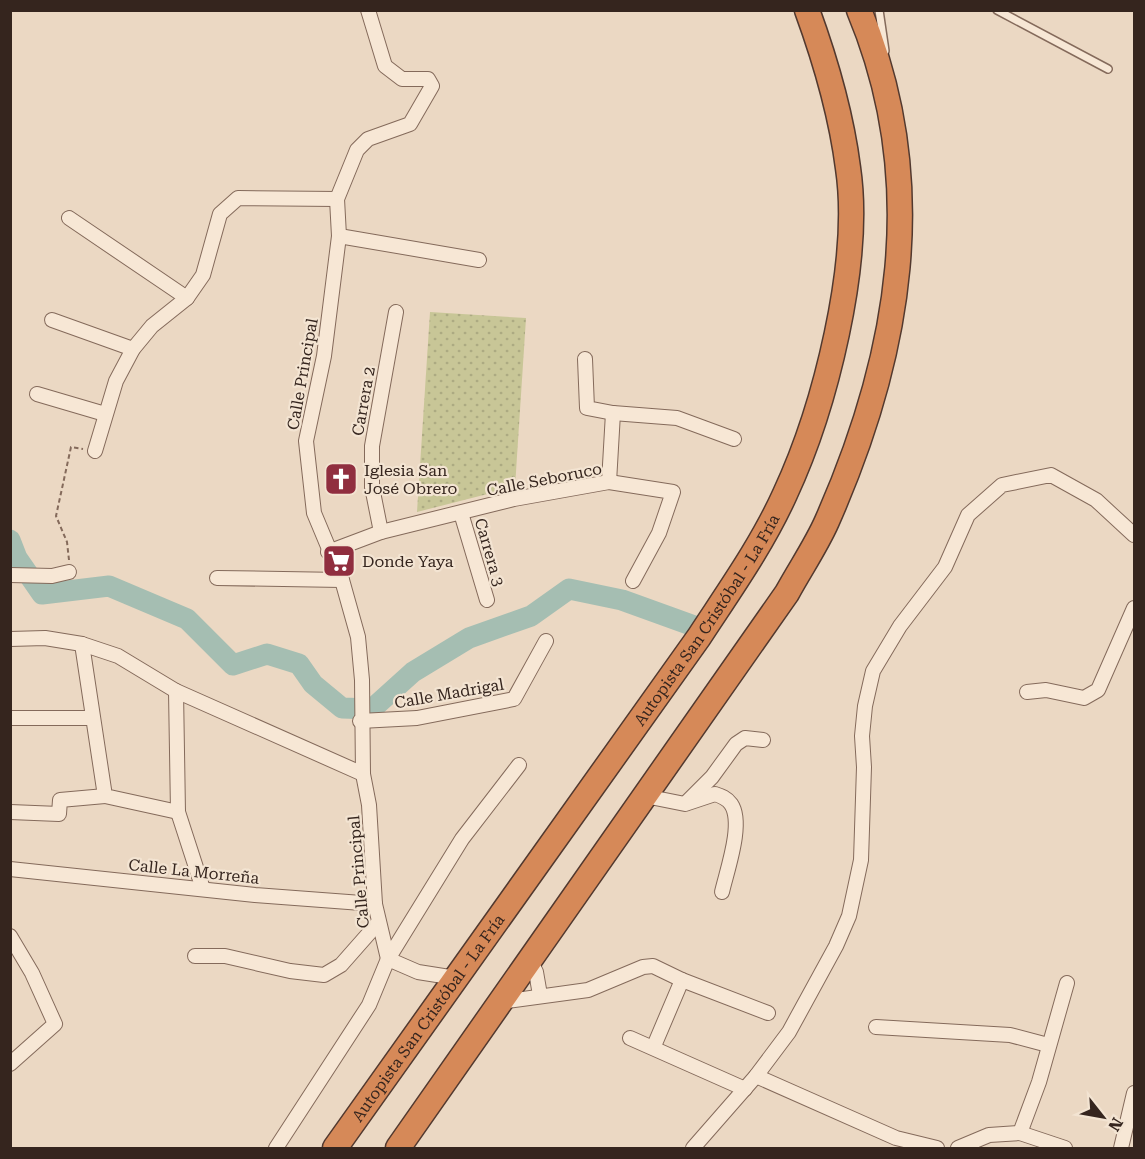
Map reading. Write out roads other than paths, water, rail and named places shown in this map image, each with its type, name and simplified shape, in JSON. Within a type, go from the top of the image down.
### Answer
[{"type":"highway","name":"Autopista San Cristóbal - La Fría","points":[[335,1149],[705,628],[753,556],[785,495],[801,456],[830,359],[845,279],[851,225],[849,169],[831,82],[807,10]]},
{"type":"highway","points":[[403,1146],[500,1002],[787,593],[826,523],[871,408],[891,323],[899,251],[898,163],[888,73],[859,10]]},
{"type":"street","name":"Calle Principal","points":[[368,10],[385,66],[402,79],[428,79],[432,86],[410,124],[368,139],[357,150],[337,199],[339,236],[324,356],[306,441],[314,513],[328,552],[342,580],[358,637],[362,680],[360,721],[363,774],[369,805],[375,904],[387,959]]},
{"type":"street","points":[[95,451],[116,381],[133,349],[152,326],[174,311],[187,298],[203,275],[220,214],[238,198],[337,199]]},
{"type":"street","points":[[69,218],[187,298]]},
{"type":"street","points":[[339,236],[479,260]]},
{"type":"street","name":"Carrera 2","points":[[381,532],[372,487],[372,446],[396,312]]},
{"type":"street","points":[[52,320],[133,349]]},
{"type":"street","points":[[585,358],[587,408],[613,413],[677,418],[734,439]]},
{"type":"street","points":[[37,393],[105,414]]},
{"type":"street","points":[[609,482],[613,413]]},
{"type":"street","points":[[693,1149],[756,1076],[789,1032],[836,946],[849,916],[861,860],[864,767],[862,736],[865,706],[873,671],[900,626],[945,567],[968,514],[983,498],[1002,485],[1031,477],[1052,475],[1096,500],[1134,535]]},
{"type":"street","name":"Calle Seboruco","points":[[328,552],[381,532],[514,499],[609,482],[673,492],[659,533],[633,581]]},
{"type":"street","name":"Carrera 3","points":[[461,513],[487,600]]},
{"type":"street","points":[[10,575],[52,576],[69,572]]},
{"type":"street","points":[[217,578],[342,580]]},
{"type":"street","points":[[1027,692],[1046,690],[1084,698],[1098,690],[1134,608]]},
{"type":"street","points":[[10,639],[45,638],[82,644],[118,656],[176,691],[363,774]]},
{"type":"street","name":"Calle Madrigal","points":[[360,721],[417,718],[514,699],[546,640]]},
{"type":"street","points":[[82,644],[105,796]]},
{"type":"street","points":[[176,691],[178,812],[203,889]]},
{"type":"street","points":[[10,718],[92,718]]},
{"type":"street","points":[[685,804],[712,777],[736,744],[745,738],[763,740]]},
{"type":"street","points":[[276,1149],[369,1005],[387,959],[462,839],[519,765]]},
{"type":"street","points":[[645,796],[685,804],[715,794],[727,799],[734,811],[735,835],[722,892]]},
{"type":"street","points":[[10,812],[59,814],[60,800],[105,796],[178,812]]},
{"type":"street","name":"Calle La Morreña","points":[[10,869],[375,904]]},
{"type":"street","points":[[195,956],[225,956],[290,971],[324,975],[341,964],[378,923]]},
{"type":"street","points":[[10,936],[32,973],[55,1024],[10,1064]]},
{"type":"street","points":[[387,959],[418,972],[456,978]]},
{"type":"street","points":[[530,960],[536,972],[540,995]]},
{"type":"street","points":[[500,1002],[588,990],[643,967],[653,966],[682,980],[768,1013]]},
{"type":"street","points":[[654,1046],[682,980]]},
{"type":"street","points":[[1020,1133],[1032,1104],[1067,983]]},
{"type":"street","points":[[876,1027],[1010,1035],[1048,1045]]},
{"type":"street","points":[[630,1038],[654,1046],[745,1089]]},
{"type":"street","points":[[756,1076],[896,1138],[938,1149]]},
{"type":"street","points":[[1121,1149],[1134,1093]]},
{"type":"street","points":[[958,1149],[989,1135],[1020,1133],[1065,1149]]},
{"type":"lane","points":[[879,10],[888,73]]},
{"type":"lane","points":[[997,10],[1108,69]]},
{"type":"waterway","points":[[10,540],[17,558],[42,594],[109,586],[187,619],[233,665],[267,654],[299,664],[313,684],[342,708],[372,709],[413,672],[469,638],[531,616],[569,589],[622,600],[694,626]]},
{"type":"place","name":"Iglesia San José Obrero","points":[[341,479]]},
{"type":"place","name":"Donde Yaya","points":[[339,561]]}]
